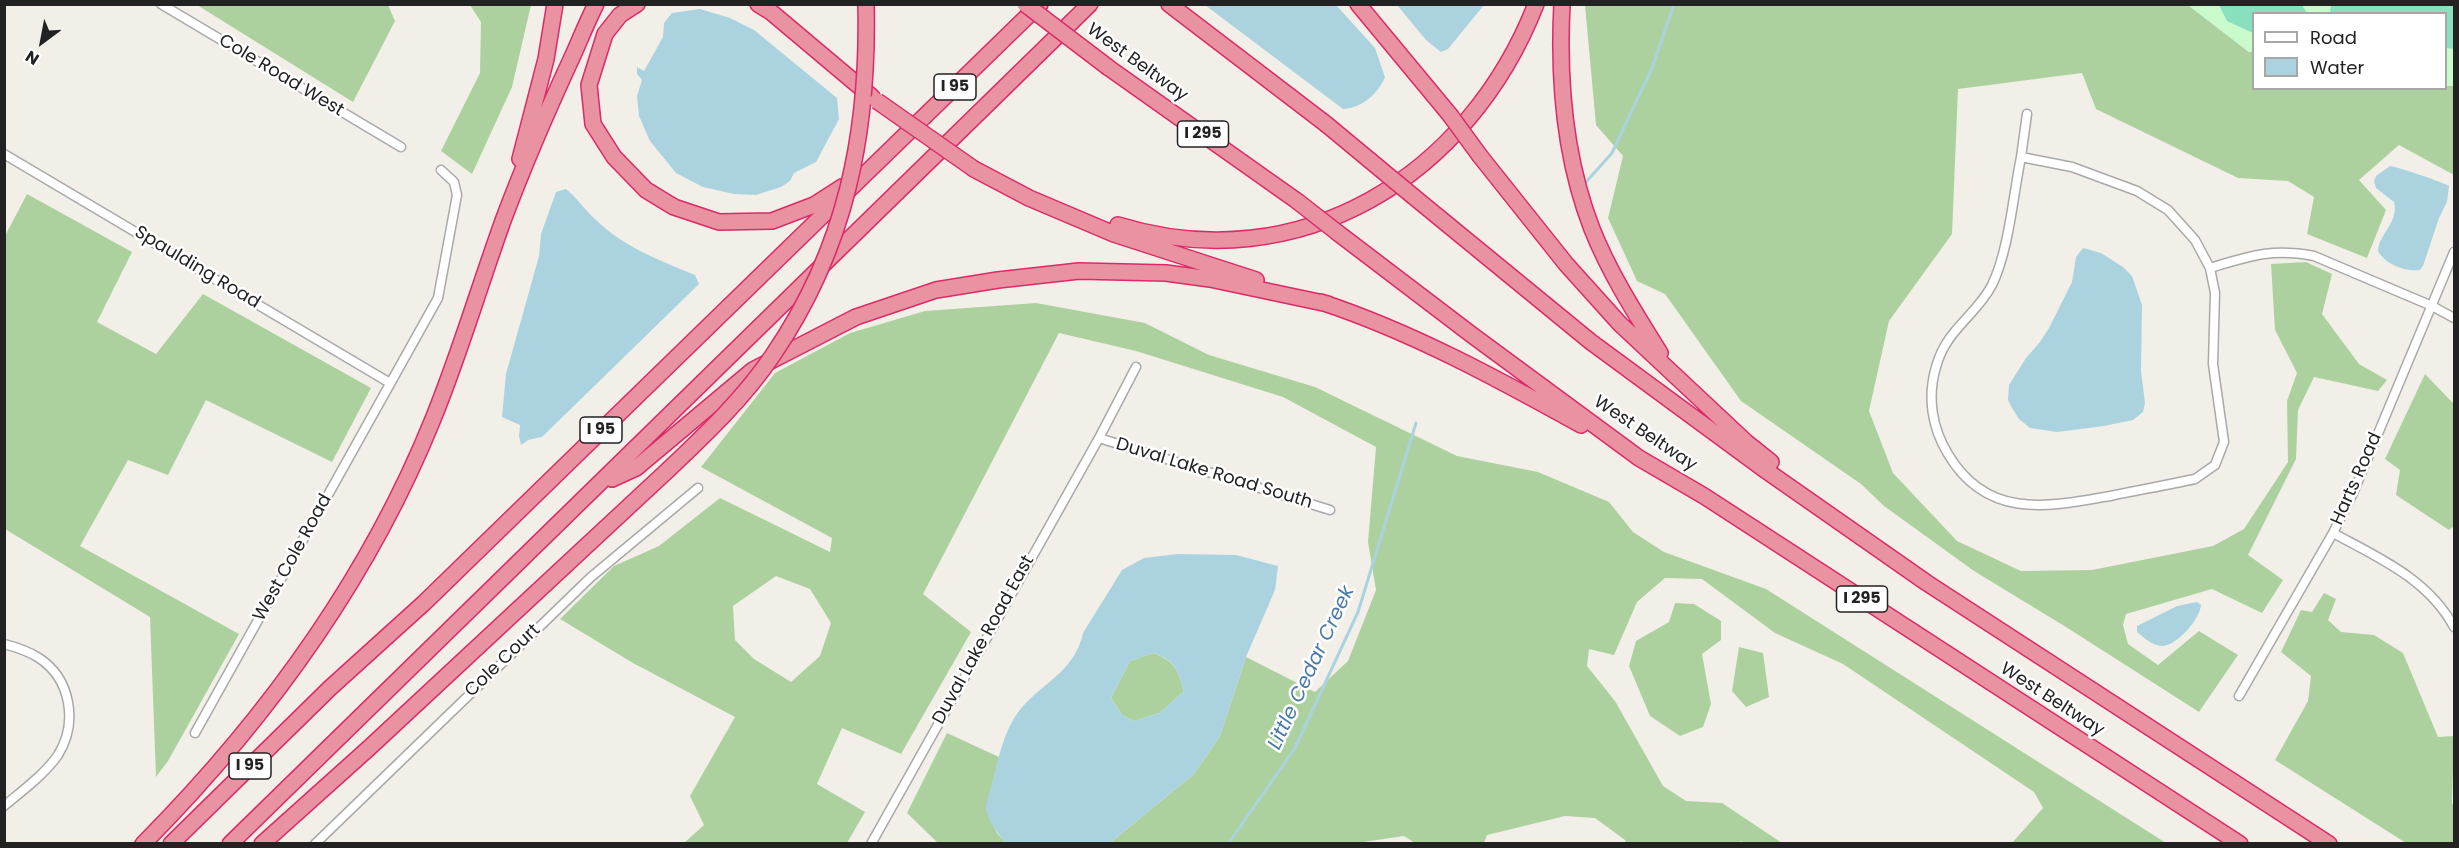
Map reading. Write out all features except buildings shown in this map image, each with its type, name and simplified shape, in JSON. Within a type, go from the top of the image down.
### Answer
[{"type":"highway","points":[[505,217],[546,59],[555,4]]},
{"type":"highway","points":[[143,843],[196,790],[253,722],[306,651],[368,552],[403,487],[434,419],[505,217],[556,91],[596,4]]},
{"type":"highway","points":[[637,4],[620,15],[605,34],[589,85],[593,124],[614,156],[646,190],[674,207],[719,222],[772,220],[814,205],[869,169]]},
{"type":"highway","points":[[758,4],[877,101],[974,169],[1029,198],[1114,234],[1328,304],[1391,329],[1517,390],[1638,458]]},
{"type":"highway","points":[[776,4],[798,36]]},
{"type":"highway","points":[[262,843],[369,748],[668,470],[705,435],[758,376],[800,312],[832,246],[859,138],[866,73],[866,4]]},
{"type":"highway","name":"West Beltway","points":[[1025,4],[1296,201],[1638,458],[1704,496],[2240,843]]},
{"type":"highway","name":"I 95","points":[[171,843],[330,688],[424,603],[1040,4]]},
{"type":"highway","name":"I 95","points":[[230,843],[714,374],[818,268],[1090,4]]},
{"type":"highway","name":"West Beltway","points":[[1169,4],[1326,124],[1591,342],[1761,467],[1927,583],[2328,843]]},
{"type":"highway","points":[[1358,4],[1450,115],[1566,264],[1620,324],[1746,442],[1927,583]]},
{"type":"highway","points":[[1029,198],[1130,229],[1180,239],[1220,241],[1252,238],[1301,229],[1328,221],[1387,192],[1431,159],[1479,106],[1510,61],[1536,4]]},
{"type":"highway","points":[[1562,4],[1560,37],[1563,106],[1570,156],[1581,196],[1592,230],[1630,306],[1661,354],[1680,378]]},
{"type":"highway","points":[[601,484],[636,468],[753,370],[856,317],[936,290],[1079,271],[1166,273],[1210,279],[1328,304]]},
{"type":"street","name":"Cole Road West","points":[[161,4],[401,147]]},
{"type":"street","points":[[2020,157],[2072,167],[2152,199],[2184,225],[2195,240],[2210,268],[2216,312],[2213,364],[2224,442],[2215,465],[2195,479],[2055,506],[2022,505],[1983,490],[1966,478],[1953,463],[1935,426],[1932,396],[1936,366],[1952,332],[1991,286],[2003,251],[2011,204],[2028,114]]},
{"type":"street","name":"Spaulding Road","points":[[4,154],[390,383]]},
{"type":"street","points":[[390,383],[438,298],[458,195],[454,182],[441,170]]},
{"type":"street","points":[[2210,268],[2270,252],[2294,252],[2331,261],[2454,318]]},
{"type":"street","name":"Harts Road","points":[[2239,696],[2333,533],[2354,490],[2454,252]]},
{"type":"street","name":"Duval Lake Road East","points":[[870,843],[1099,438],[1136,367]]},
{"type":"street","name":"West Cole Road","points":[[195,733],[390,383]]},
{"type":"street","name":"Duval Lake Road South","points":[[1099,438],[1330,510]]},
{"type":"street","name":"Cole Court","points":[[315,843],[591,576],[698,488]]},
{"type":"street","points":[[2333,533],[2420,584],[2436,599],[2454,627]]},
{"type":"street","points":[[4,644],[38,657],[61,679],[70,711],[69,728],[57,756],[4,806]]},
{"type":"green space","points":[[197,5],[388,5],[395,21],[353,102]]},
{"type":"green space","points":[[470,5],[531,5],[512,87],[472,174],[441,151],[480,73],[481,22]]},
{"type":"green space","points":[[1585,5],[2188,5],[2249,52],[2252,51],[2252,90],[2447,90],[2447,86],[2454,86],[2454,175],[2399,145],[2359,180],[2386,210],[2367,258],[2307,234],[2314,197],[2288,181],[2238,178],[2096,109],[2082,73],[1958,89],[1952,234],[1889,321],[1869,411],[1893,473],[1957,541],[2021,571],[2092,570],[2213,546],[2244,529],[2288,462],[2287,401],[2297,373],[2275,330],[2271,264],[2306,262],[2332,274],[2322,314],[2359,364],[2387,380],[2378,391],[2314,377],[2298,410],[2296,459],[2248,555],[2283,580],[2262,613],[2212,589],[2126,614],[2123,625],[2128,644],[2158,665],[2199,631],[2238,655],[2199,712],[1974,571],[1884,506],[1861,484],[1741,401],[1665,294],[1637,281],[1608,218],[1623,156],[1596,125]]},
{"type":"green space","points":[[2188,5],[2454,5],[2454,86],[2447,86],[2447,12],[2252,12],[2252,51],[2249,52]]},
{"type":"green space","points":[[2219,5],[2302,5],[2306,12],[2252,12],[2252,33],[2227,21]]},
{"type":"green space","points":[[2331,5],[2454,5],[2454,49],[2447,48],[2447,12],[2330,12]]},
{"type":"green space","points":[[27,194],[132,252],[97,322],[156,354],[203,294],[371,388],[332,462],[206,400],[168,475],[128,460],[80,546],[239,634],[168,761],[156,777],[150,617],[5,529],[5,236]]},
{"type":"green space","points":[[1036,303],[1145,323],[1209,355],[1315,387],[1457,456],[1538,472],[1609,502],[1633,532],[1664,552],[1766,589],[2166,843],[2012,843],[2043,808],[2034,792],[1843,664],[1775,633],[1702,579],[1665,578],[1637,602],[1614,655],[1589,649],[1587,666],[1615,701],[1663,786],[1686,801],[1722,803],[1782,843],[1744,843],[1741,841],[1738,844],[1626,843],[1595,818],[1565,816],[1487,835],[1484,843],[1415,843],[1404,836],[1350,844],[1110,843],[1194,774],[1220,736],[1246,657],[1315,692],[1348,661],[1376,590],[1368,542],[1376,447],[1283,397],[1136,351],[1059,333],[923,594],[971,632],[901,754],[842,728],[817,784],[865,812],[847,843],[684,843],[704,825],[690,796],[735,717],[633,663],[560,619],[614,566],[659,546],[720,498],[830,552],[832,538],[701,467],[775,373],[850,333],[925,311]],"holes":[[[776,576],[810,589],[831,623],[820,656],[791,682],[754,659],[735,640],[733,606]]]},
{"type":"green space","points":[[2425,374],[2454,404],[2454,526],[2449,530],[2396,495],[2400,470],[2385,459]]},
{"type":"green space","points":[[2324,593],[2336,599],[2328,620],[2341,632],[2374,635],[2403,653],[2438,737],[2454,736],[2452,803],[2454,843],[2406,843],[2275,760],[2308,701],[2311,676],[2281,652],[2301,610],[2312,612]]},
{"type":"green space","points":[[1675,603],[1694,604],[1721,621],[1721,640],[1702,654],[1711,704],[1703,727],[1680,736],[1650,716],[1629,666],[1636,641],[1669,622]]},
{"type":"green space","points":[[1739,647],[1763,653],[1769,697],[1746,707],[1732,691]]},
{"type":"green space","points":[[1154,653],[1175,667],[1184,691],[1160,713],[1134,721],[1122,715],[1111,698],[1130,661]]},
{"type":"green space","points":[[947,733],[999,757],[986,809],[997,833],[1006,843],[938,843],[907,813]]},
{"type":"water","points":[[1205,5],[1336,5],[1375,48],[1385,77],[1378,89],[1363,103],[1343,109]]},
{"type":"water","points":[[1397,5],[1484,5],[1448,49],[1441,52],[1426,40]]},
{"type":"water","points":[[700,9],[730,18],[754,30],[837,98],[839,119],[816,162],[794,173],[790,181],[781,187],[756,195],[734,194],[703,187],[676,173],[650,141],[639,116],[637,96],[642,80],[637,74],[637,67],[644,71],[663,37],[664,23],[672,13]]},
{"type":"water","points":[[2390,166],[2449,186],[2447,202],[2420,270],[2408,270],[2396,266],[2385,260],[2378,251],[2395,209],[2394,202],[2376,188],[2374,181],[2376,176]]},
{"type":"water","points":[[566,189],[595,219],[617,237],[642,252],[695,275],[699,284],[542,437],[528,440],[521,445],[520,425],[502,417],[506,374],[539,256],[541,234],[556,192]]},
{"type":"water","points":[[2083,248],[2101,253],[2123,267],[2132,276],[2142,305],[2141,371],[2145,403],[2143,412],[2133,420],[2104,426],[2057,432],[2030,428],[2019,419],[2008,400],[2009,385],[2049,328],[2072,282],[2076,257]]},
{"type":"water","points":[[1178,554],[1236,555],[1278,566],[1275,590],[1246,657],[1220,736],[1194,774],[1110,843],[1006,843],[990,822],[986,807],[1008,730],[1025,704],[1060,673],[1074,656],[1083,633],[1122,570],[1144,558]],"holes":[[[1154,653],[1167,659],[1175,667],[1184,691],[1160,713],[1134,721],[1122,715],[1111,698],[1130,661]]]},
{"type":"water","points":[[2197,602],[2201,605],[2197,617],[2181,637],[2168,645],[2155,645],[2137,632],[2137,626],[2177,606]]},
{"type":"waterway","name":"Little Cedar Creek","points":[[1586,182],[1612,153],[1652,68],[1674,4]]},
{"type":"waterway","name":"Little Cedar Creek","points":[[1228,844],[1295,748],[1358,612],[1416,423]]}]
